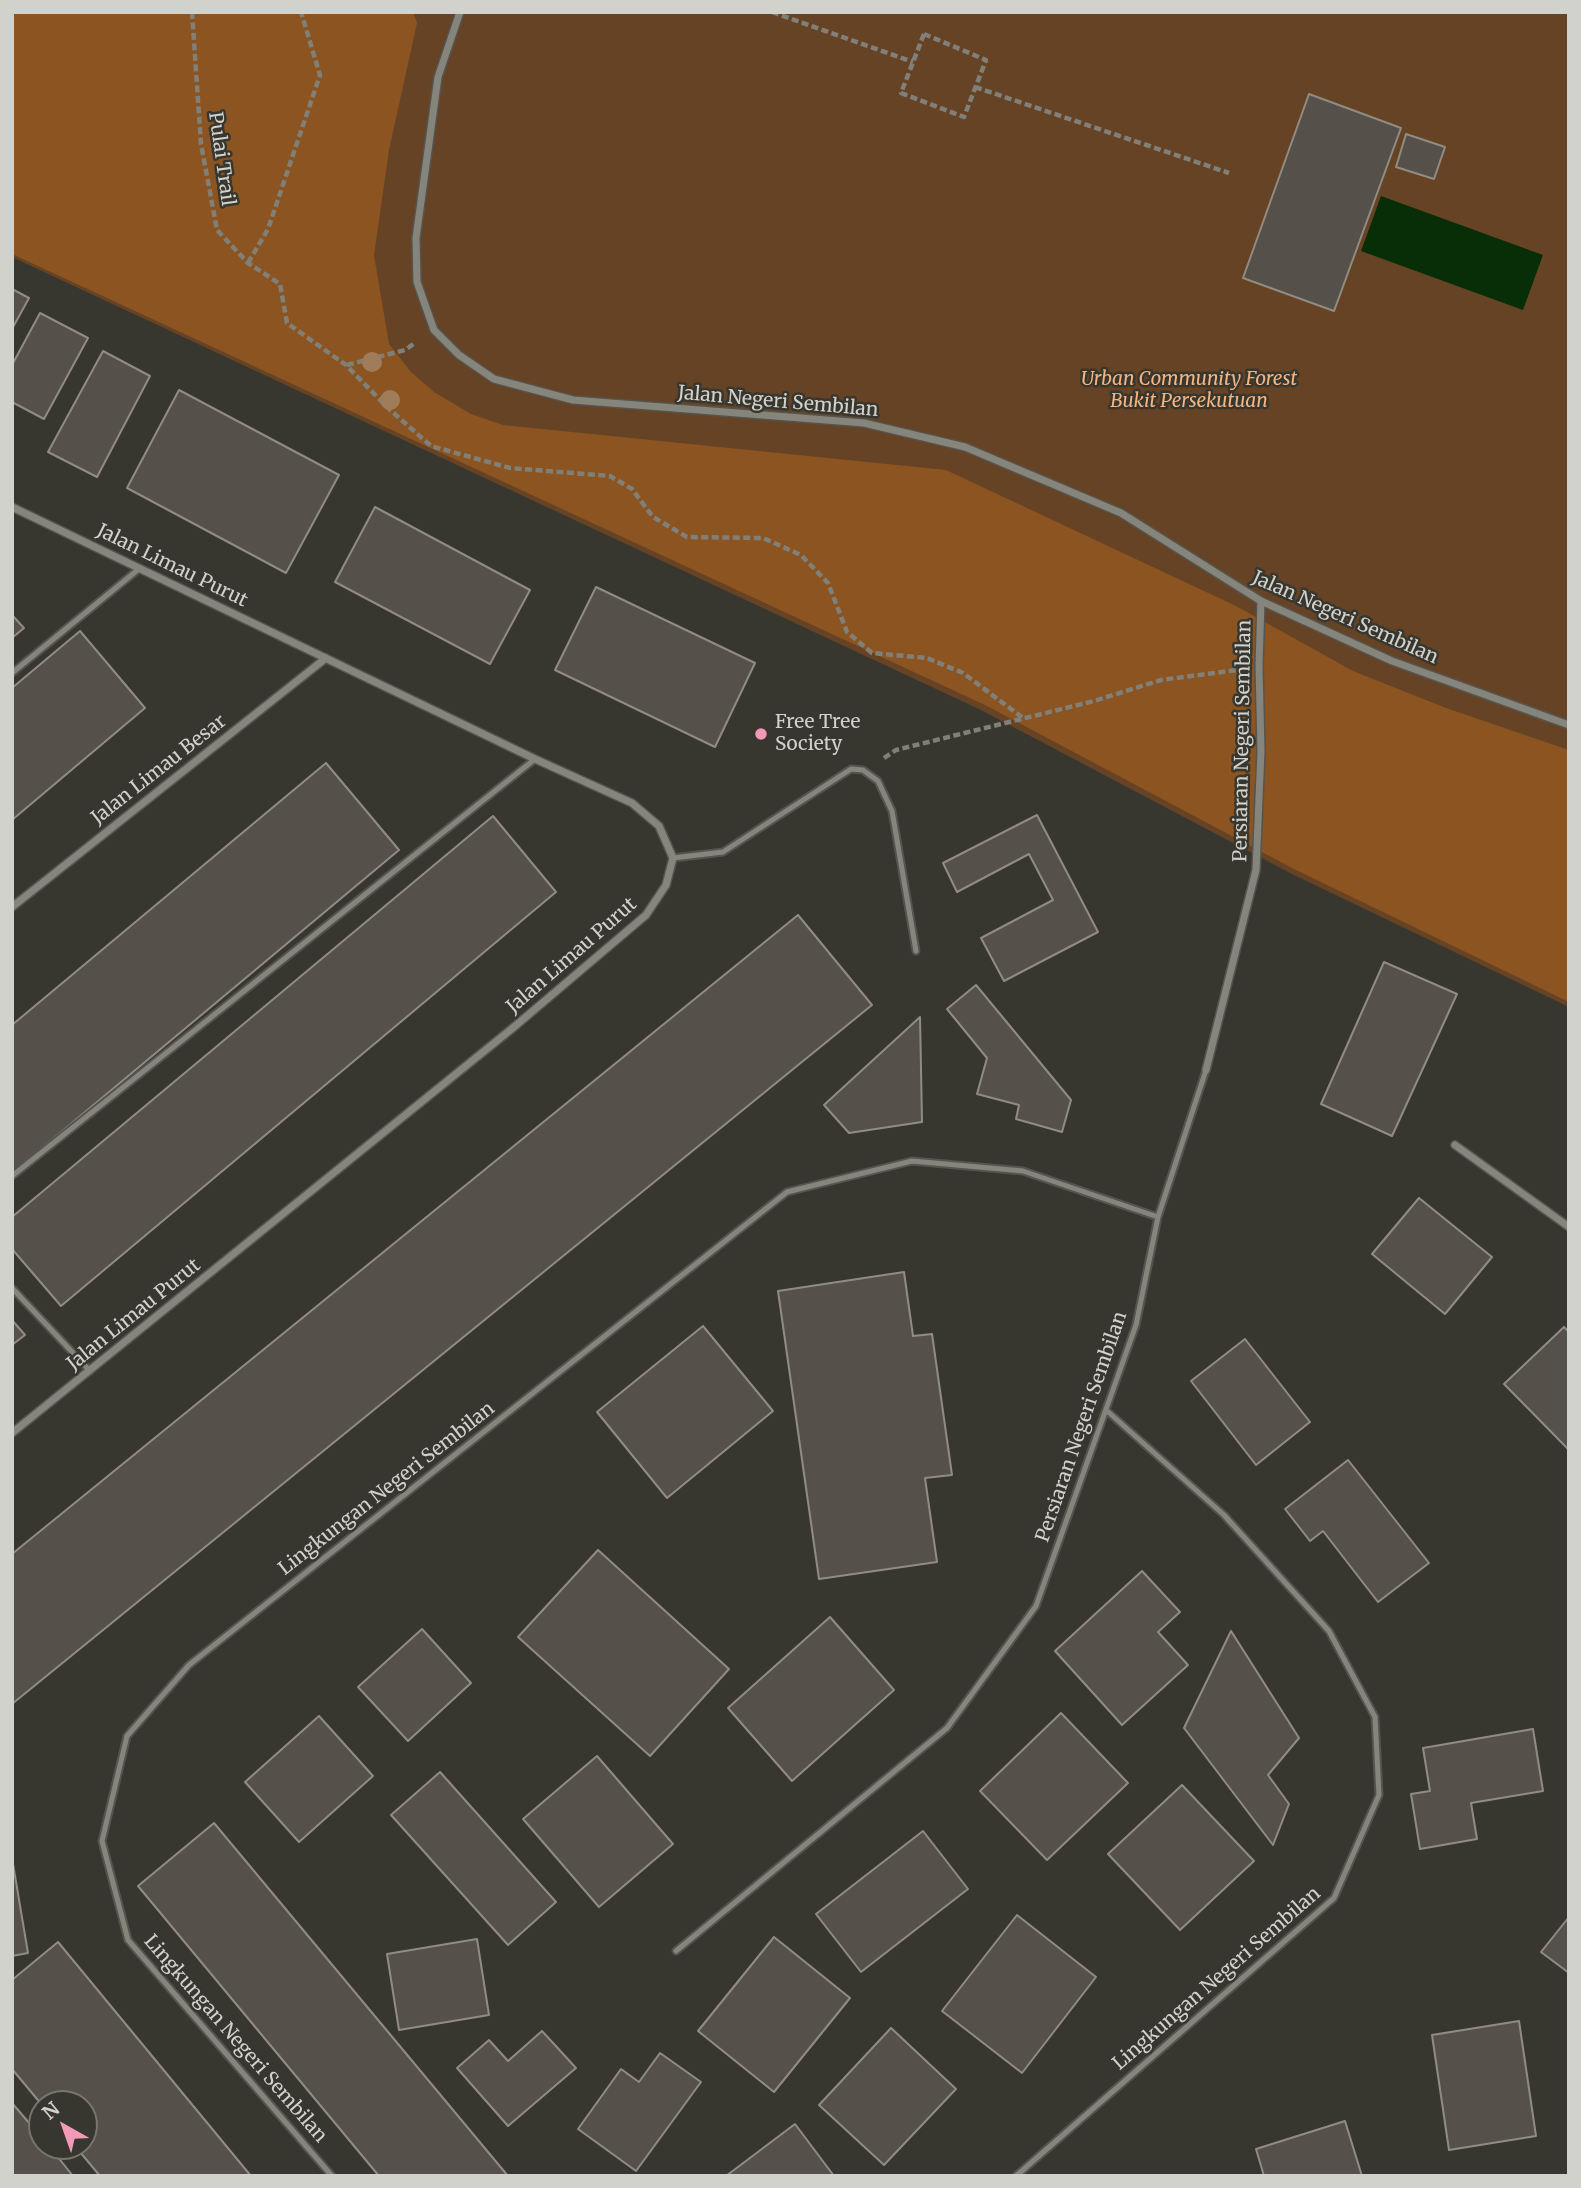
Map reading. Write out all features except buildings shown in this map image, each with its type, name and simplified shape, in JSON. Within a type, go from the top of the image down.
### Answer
[{"type":"street","name":"Jalan Negeri Sembilan","points":[[460,12],[438,77],[416,238],[417,282],[435,330],[459,355],[494,379],[573,400],[864,423],[965,447],[1121,513],[1261,601],[1392,661],[1569,725]]},
{"type":"street","name":"Jalan Limau Purut","points":[[12,507],[632,803],[659,826],[673,858],[666,885],[646,915],[514,1027],[12,1433]]},
{"type":"street","name":"Persiaran Negeri Sembilan","points":[[1206,1070],[1256,870],[1261,751],[1261,601]]},
{"type":"street","name":"Jalan Limau Besar","points":[[12,907],[326,658]]},
{"type":"street","points":[[1455,1145],[1569,1227]]},
{"type":"lane","points":[[12,673],[140,568]]},
{"type":"lane","points":[[12,1176],[535,759]]},
{"type":"lane","points":[[673,858],[723,852],[851,769],[863,771],[878,781],[892,811],[916,951]]},
{"type":"lane","name":"Persiaran Negeri Sembilan","points":[[676,1951],[947,1728],[1036,1606],[1136,1325],[1158,1217],[1206,1070]]},
{"type":"lane","name":"Lingkungan Negeri Sembilan","points":[[332,2176],[128,1940],[102,1841],[127,1736],[189,1665],[787,1192],[912,1161],[1023,1171],[1158,1217]]},
{"type":"lane","points":[[12,1288],[90,1371]]},
{"type":"lane","name":"Lingkungan Negeri Sembilan","points":[[1016,2176],[1334,1898],[1379,1796],[1375,1717],[1329,1631],[1224,1515],[1106,1410]]},
{"type":"path","name":"Pulai Trail","points":[[192,12],[201,144],[218,230],[248,263],[279,284],[288,323],[346,365],[389,410],[431,446],[510,468],[610,476],[632,489],[653,517],[687,537],[763,538],[801,555],[828,583],[847,632],[873,653],[927,658],[963,673],[1023,718]]},
{"type":"path","points":[[248,263],[268,229],[320,75],[301,12]]},
{"type":"path","points":[[772,12],[913,62]]},
{"type":"path","points":[[924,33],[986,60],[975,87],[964,117],[901,93],[924,33]]},
{"type":"path","points":[[975,87],[1229,173]]},
{"type":"path","points":[[346,365],[405,350],[435,330]]},
{"type":"path","points":[[863,771],[895,750],[1094,701],[1161,680],[1259,666]]},
{"type":"green space","name":"Urban Community Forest Bukit Persekutuan","points":[[12,12],[1569,12],[1569,1007],[1292,874],[981,710],[12,257]]},
{"type":"shaded area","points":[[12,12],[413,12],[417,23],[389,150],[374,255],[389,344],[411,372],[434,392],[471,414],[503,425],[946,470],[1236,606],[1353,671],[1446,708],[1569,750],[1569,1002],[1294,869],[985,705],[12,254]]},
{"type":"shaded area","points":[[1381,196],[1543,255],[1523,310],[1361,251]]},
{"type":"place","name":"Free Tree Society","points":[[761,734]]}]
